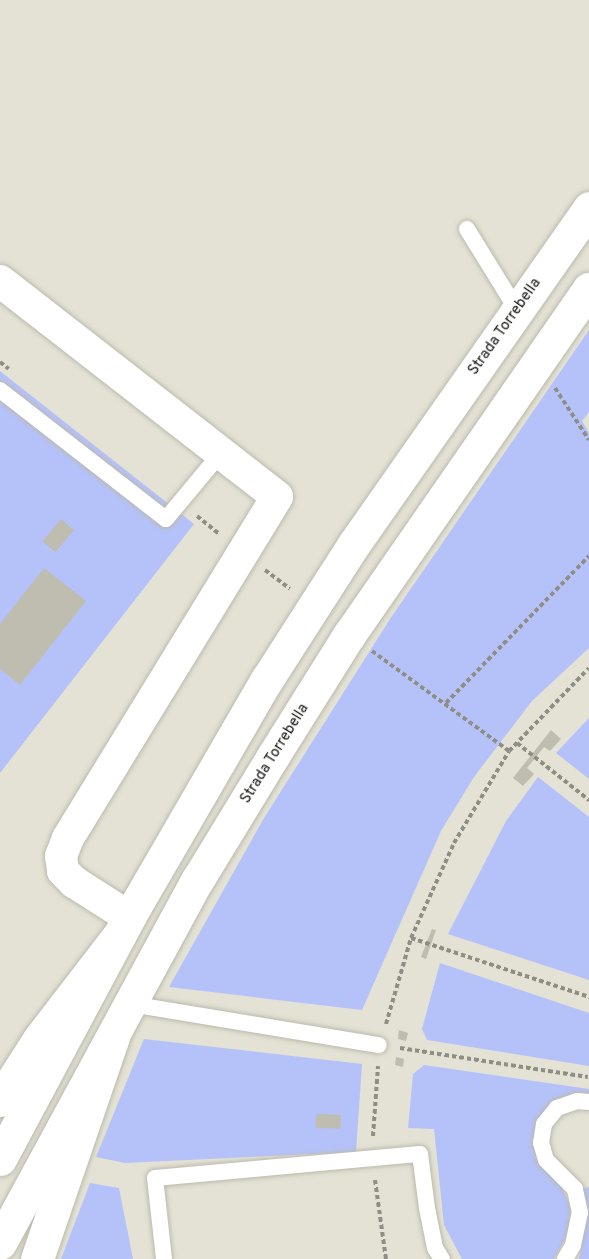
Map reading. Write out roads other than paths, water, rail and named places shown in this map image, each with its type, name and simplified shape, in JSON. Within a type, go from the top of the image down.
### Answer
[{"type":"main road","name":"Strada Torrebella","points":[[0,1159],[124,926],[207,778],[313,606],[589,208]]},
{"type":"main road","name":"Strada Torrebella","points":[[0,1243],[198,879],[349,635],[589,289]]},
{"type":"main road","points":[[0,1100],[39,1039],[124,926]]},
{"type":"main road","points":[[37,1259],[112,1037]]},
{"type":"street","points":[[0,280],[277,497],[74,828],[61,856],[63,871],[124,926]]},
{"type":"lane","points":[[467,229],[517,310]]},
{"type":"lane","points":[[0,390],[166,519],[221,453]]},
{"type":"lane","points":[[130,1004],[379,1045]]},
{"type":"lane","points":[[565,1259],[573,1245],[580,1213],[575,1189],[546,1160],[541,1143],[544,1125],[557,1108],[577,1101],[589,1102]]},
{"type":"lane","points":[[164,1259],[154,1178],[371,1156],[420,1154],[431,1228],[442,1259]]}]
